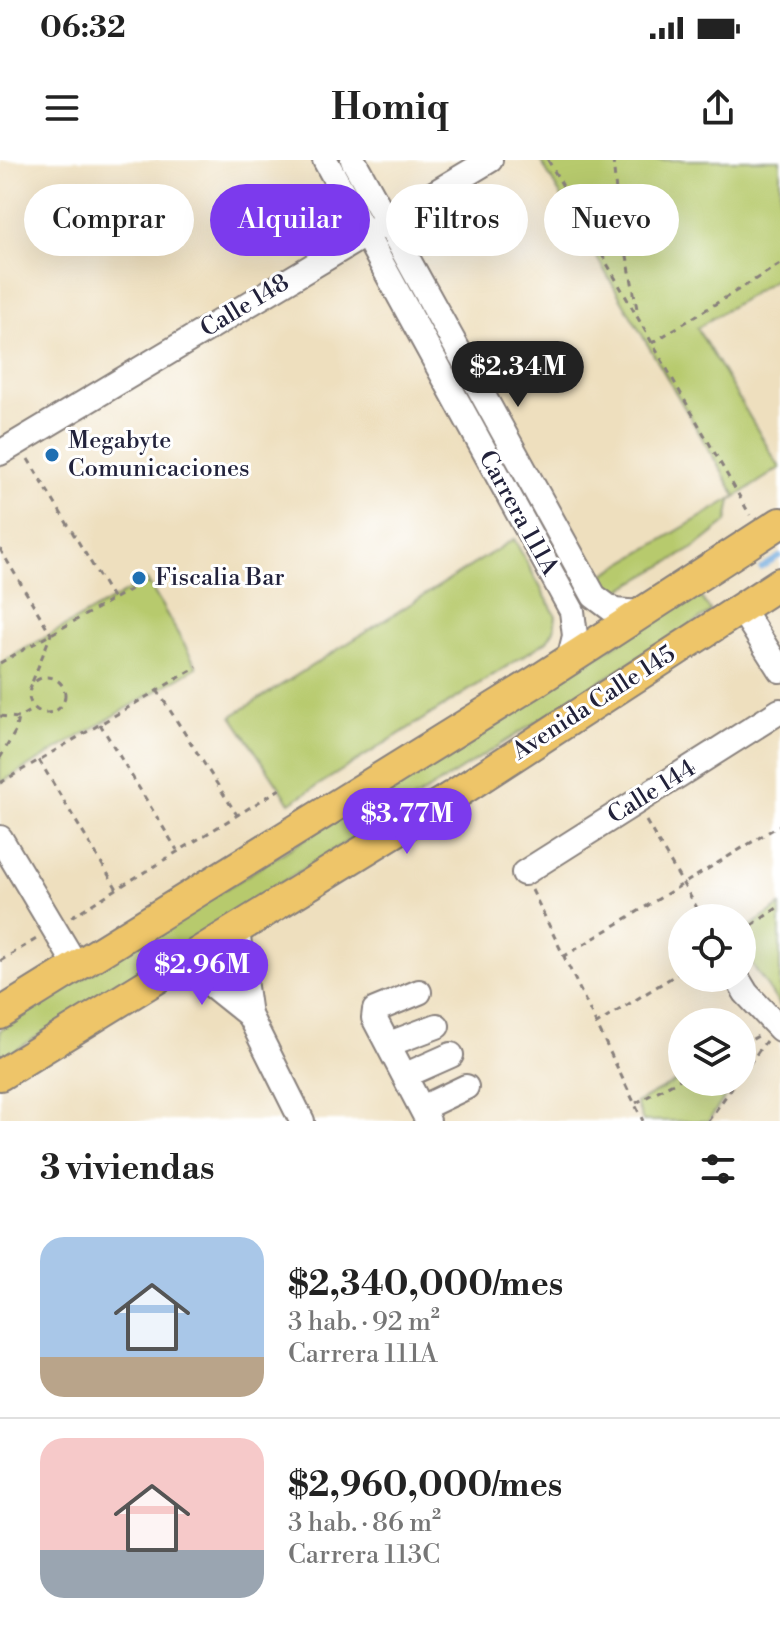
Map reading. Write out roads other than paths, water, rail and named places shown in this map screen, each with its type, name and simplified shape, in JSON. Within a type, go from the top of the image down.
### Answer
[{"type":"main road","name":"Avenida Calle 145","points":[[0,1014],[569,660],[642,613],[767,522]]},
{"type":"main road","name":"Avenida Calle 145","points":[[0,1075],[451,797],[780,583]]},
{"type":"street","name":"Carrera 111A","points":[[325,160],[377,227],[594,596],[614,611],[642,613]]},
{"type":"street","name":"Carrera 111A","points":[[353,160],[377,227],[572,611],[575,636],[569,660]]},
{"type":"street","name":"Calle 148","points":[[9,448],[490,160]]},
{"type":"street","points":[[740,607],[780,670]]},
{"type":"street","name":"Calle 144","points":[[524,873],[780,711]]},
{"type":"street","points":[[0,838],[77,967]]},
{"type":"street","points":[[237,931],[249,1015],[302,1121]]},
{"type":"street","points":[[184,963],[249,1015]]},
{"type":"street","points":[[419,992],[375,1010],[374,1018],[425,1115],[466,1087]]},
{"type":"street","points":[[748,992],[778,1028]]},
{"type":"street","points":[[389,1044],[437,1026]]},
{"type":"street","points":[[406,1075],[451,1055]]},
{"type":"waterway","points":[[761,568],[780,556]]},
{"type":"place","name":"Megabyte Comunicaciones","points":[[52,455]]},
{"type":"place","name":"Fiscalia Bar","points":[[139,578]]}]
